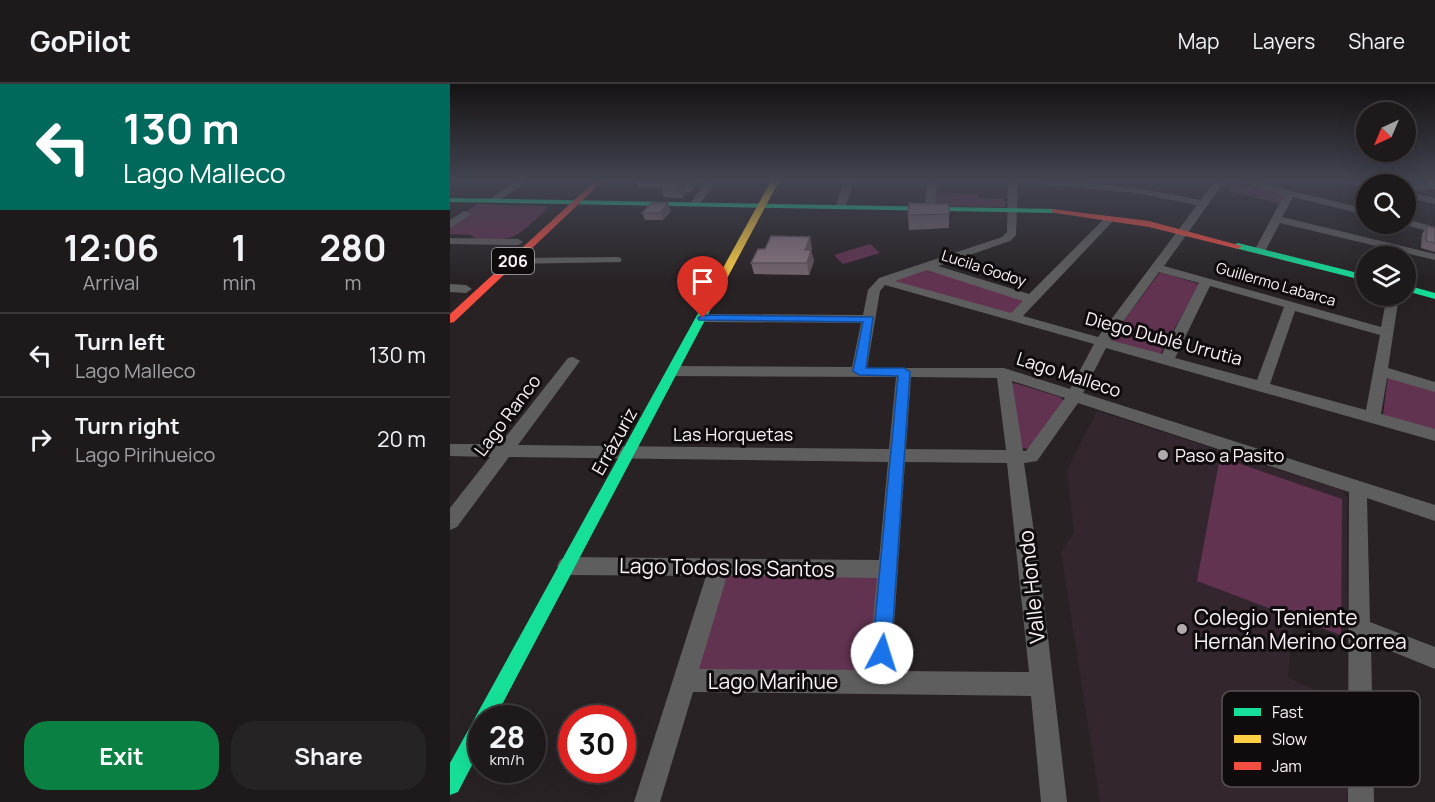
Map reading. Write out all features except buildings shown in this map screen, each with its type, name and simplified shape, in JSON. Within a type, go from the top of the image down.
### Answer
[{"type":"main road","name":"206","points":[[450,303],[518,242],[553,215]]},
{"type":"main road","name":"206","points":[[450,320],[557,215]]},
{"type":"main road","name":"Errázuriz","points":[[492,705],[628,453],[675,371],[757,215]]},
{"type":"main road","points":[[1069,215],[1111,218],[1182,232],[1356,275]]},
{"type":"main road","points":[[1416,291],[1435,296]]},
{"type":"main road","points":[[450,784],[468,751]]},
{"type":"street","points":[[450,225],[466,215]]},
{"type":"street","points":[[859,371],[874,290],[883,281],[1006,239],[1012,233],[1014,215]]},
{"type":"street","points":[[1017,457],[1031,457],[1074,396],[1102,341],[1195,215]]},
{"type":"street","points":[[1260,251],[1278,215]]},
{"type":"street","points":[[1014,317],[1111,218]]},
{"type":"street","points":[[1276,219],[1435,257]]},
{"type":"street","points":[[1416,225],[1435,230]]},
{"type":"street","points":[[450,241],[518,242]]},
{"type":"street","points":[[512,261],[617,260]]},
{"type":"street","name":"Lucila Godoy","points":[[927,266],[1031,299]]},
{"type":"street","name":"Guillermo Labarca","points":[[1156,267],[1387,333]]},
{"type":"street","name":"Diego Dublé Urrutia","points":[[883,281],[1435,435]]},
{"type":"street","points":[[1167,359],[1206,281]]},
{"type":"street","points":[[450,288],[466,289]]},
{"type":"street","points":[[1262,386],[1291,305]]},
{"type":"street","points":[[1373,417],[1391,306]]},
{"type":"street","points":[[703,318],[869,319]]},
{"type":"street","name":"Lago Ranco","points":[[450,522],[573,361]]},
{"type":"street","name":"Lago Malleco","points":[[675,371],[1004,373],[1435,513]]},
{"type":"street","points":[[1381,371],[1435,387]]},
{"type":"street","points":[[879,681],[904,372]]},
{"type":"street","name":"Valle Hondo","points":[[1004,373],[1017,457],[1054,802]]},
{"type":"street","name":"Las Horquetas","points":[[450,450],[1017,457]]},
{"type":"street","points":[[1358,489],[1361,691]]},
{"type":"street","name":"Lago Todos los Santos","points":[[567,566],[888,569]]},
{"type":"street","points":[[647,802],[719,568]]},
{"type":"street","points":[[1361,629],[1435,658]]},
{"type":"street","name":"Lago Marihue","points":[[685,680],[1041,684]]},
{"type":"shaded area","points":[[469,215],[541,215],[523,231],[510,238],[476,240],[471,235],[450,234],[450,228]]},
{"type":"shaded area","points":[[870,244],[880,253],[843,264],[834,255]]},
{"type":"shaded area","points":[[930,268],[1026,298],[1011,315],[891,281]]},
{"type":"shaded area","points":[[1160,272],[1199,284],[1160,355],[1110,340]]},
{"type":"shaded area","points":[[1388,376],[1435,390],[1435,430],[1383,415]]},
{"type":"shaded area","points":[[1014,383],[1060,397],[1064,401],[1032,449],[1021,448],[1011,385]]},
{"type":"shaded area","name":"Colegio Teniente Hernán Merino Correa","points":[[1097,411],[1341,490],[1347,497],[1347,639],[1293,619],[1288,678],[1318,691],[1222,691],[1222,787],[1347,787],[1347,802],[1100,802],[1061,552],[1074,533],[1067,470]]},
{"type":"shaded area","points":[[1220,457],[1342,499],[1341,635],[1197,581]]},
{"type":"shaded area","points":[[722,576],[878,577],[872,673],[695,672]]},
{"type":"traffic: fast","points":[[1238,246],[1356,276]]},
{"type":"traffic: fast","points":[[492,705],[718,286]]},
{"type":"traffic: fast","points":[[1416,291],[1435,296]]},
{"type":"traffic: fast","points":[[450,784],[468,751]]},
{"type":"traffic: slow","points":[[718,286],[757,215]]},
{"type":"traffic: jam","points":[[450,320],[563,215]]},
{"type":"traffic: jam","points":[[1080,215],[1149,224],[1238,246]]},
{"type":"place","name":"Paso a Pasito","points":[[1163,455]]},
{"type":"place","name":"Colegio Teniente Hernán Merino Correa","points":[[1182,629]]},
{"type":"route","points":[[703,318],[869,319],[859,371],[904,372],[882,653]]}]
